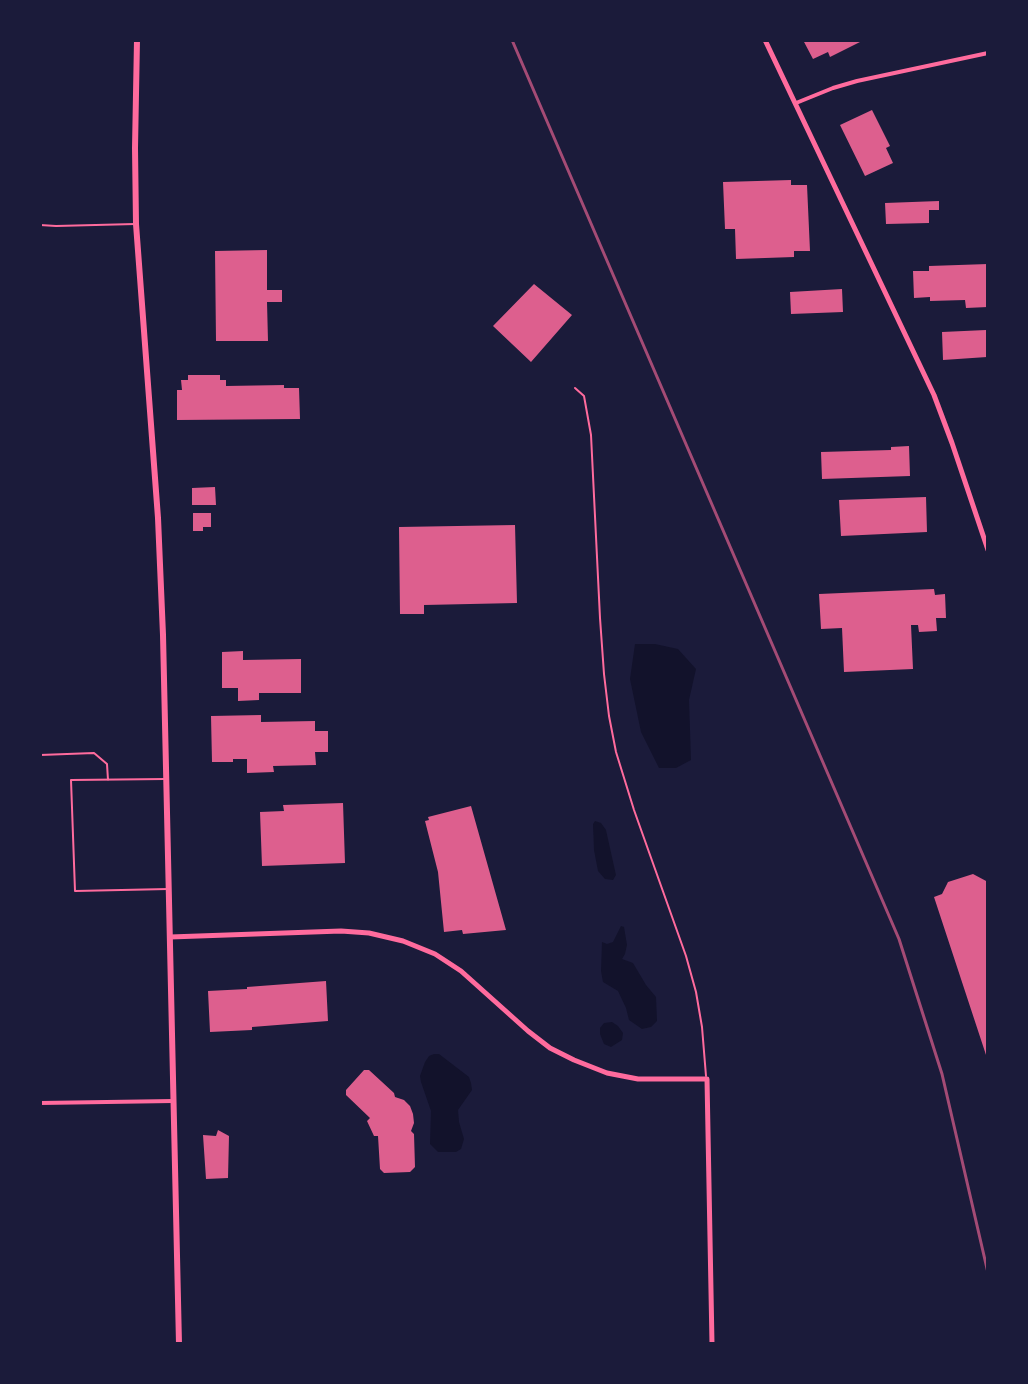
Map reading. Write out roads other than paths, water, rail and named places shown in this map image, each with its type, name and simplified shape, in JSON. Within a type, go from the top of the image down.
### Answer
[{"type":"main road","points":[[137,40],[136,224],[158,518],[179,1344]]},
{"type":"street","points":[[765,40],[934,395],[988,550]]},
{"type":"street","points":[[796,103],[857,81],[988,53]]},
{"type":"street","points":[[170,937],[341,931],[369,933],[403,941],[435,954],[461,971],[528,1031],[550,1048],[574,1060],[607,1073],[638,1079],[707,1079],[712,1344]]},
{"type":"street","points":[[40,1103],[173,1101]]},
{"type":"lane","points":[[40,225],[136,224]]},
{"type":"lane","points":[[575,388],[584,396],[591,435],[600,618],[609,716],[616,752],[634,810],[693,980],[707,1079]]},
{"type":"lane","points":[[40,755],[94,753],[107,764],[108,780]]},
{"type":"lane","points":[[166,779],[71,780],[75,891],[169,889]]},
{"type":"railway","points":[[512,40],[899,939],[942,1074],[988,1273]]}]
